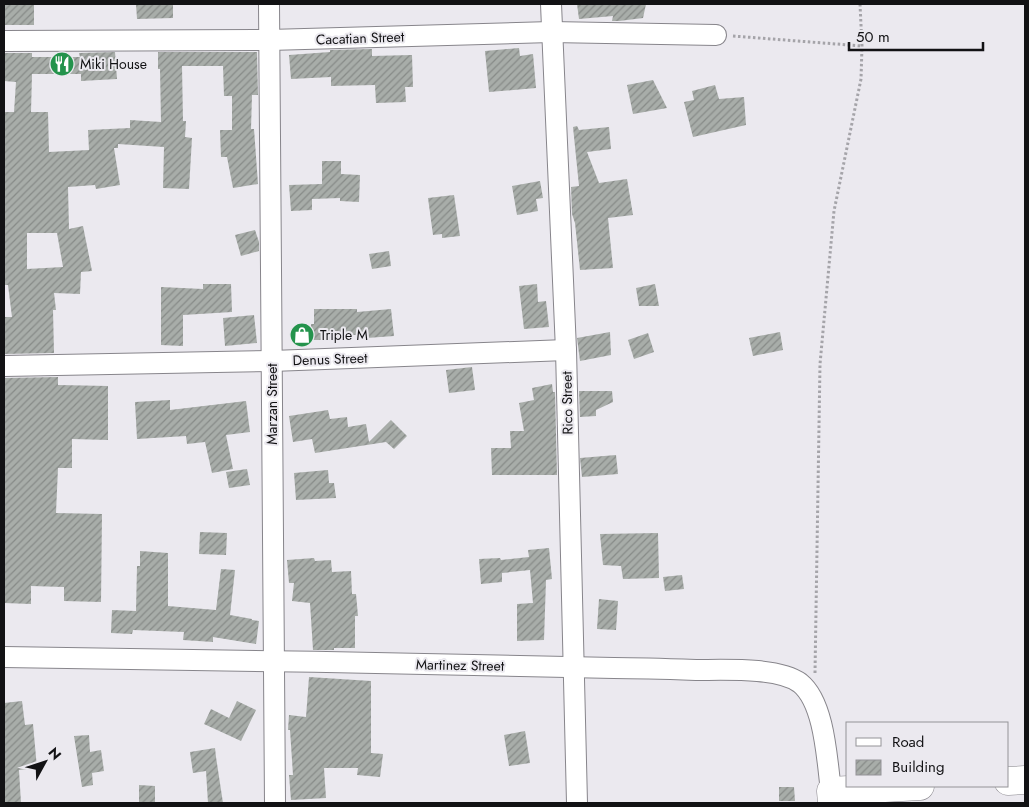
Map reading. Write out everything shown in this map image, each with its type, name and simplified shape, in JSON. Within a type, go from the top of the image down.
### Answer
[{"type":"street","name":"Marzan Street","points":[[269,4],[275,803]]},
{"type":"street","name":"Rico Street","points":[[551,4],[566,350],[572,667],[577,803]]},
{"type":"street","name":"Cacatian Street","points":[[4,41],[269,40],[551,32],[716,35]]},
{"type":"street","name":"Denus Street","points":[[4,366],[272,361],[566,350]]},
{"type":"street","name":"Martinez Street","points":[[4,657],[572,667],[763,672],[787,676],[800,683],[809,692],[815,703],[821,723],[831,797]]},
{"type":"street","points":[[1009,781],[1025,780]]},
{"type":"street","points":[[831,797],[912,787]]},
{"type":"path","points":[[815,703],[820,364],[834,211],[861,79],[860,4]]},
{"type":"path","points":[[716,35],[862,46]]},
{"type":"building","points":[[4,4],[34,4],[34,25],[4,25]]},
{"type":"building","points":[[136,4],[173,4],[173,18],[137,19]]},
{"type":"building","points":[[577,4],[646,4],[643,18],[612,21],[613,16],[579,19]]},
{"type":"building","points":[[519,48],[520,56],[533,54],[536,88],[489,92],[485,51]]},
{"type":"building","points":[[372,49],[372,56],[412,55],[413,87],[405,87],[406,102],[376,103],[375,85],[331,86],[331,77],[291,79],[289,55],[330,52],[330,50]]},
{"type":"building","points":[[115,52],[117,79],[81,81],[81,74],[32,74],[31,112],[48,112],[49,152],[89,150],[88,130],[130,128],[130,120],[161,122],[158,52],[257,52],[258,95],[252,95],[251,129],[254,129],[258,184],[233,188],[227,157],[221,157],[220,130],[232,130],[232,96],[224,96],[223,66],[182,66],[183,121],[186,121],[185,137],[192,138],[189,189],[163,188],[164,147],[118,144],[118,148],[114,148],[120,185],[96,189],[95,185],[68,187],[69,229],[83,226],[92,271],[81,272],[80,294],[54,293],[56,310],[53,310],[54,353],[4,354],[4,317],[12,317],[8,285],[4,285],[4,112],[14,112],[16,82],[4,81],[4,53],[32,53],[32,57],[80,57],[79,53]],"holes":[[[27,233],[57,233],[63,267],[27,269]]]},
{"type":"building","points":[[653,80],[667,108],[633,114],[627,85]]},
{"type":"building","points":[[715,85],[719,99],[744,97],[746,125],[693,137],[684,102],[694,100],[692,91]]},
{"type":"building","points":[[577,126],[579,130],[609,127],[611,149],[587,152],[599,183],[627,179],[633,215],[608,218],[613,268],[580,270],[575,223],[572,214],[571,187],[579,186],[573,127]]},
{"type":"building","points":[[322,161],[341,161],[341,174],[360,175],[359,202],[340,201],[340,198],[312,199],[312,210],[291,211],[289,185],[322,184]]},
{"type":"building","points":[[540,181],[543,198],[536,199],[538,211],[517,215],[512,186]]},
{"type":"building","points":[[454,195],[460,236],[442,238],[442,234],[433,235],[428,198]]},
{"type":"building","points":[[255,230],[259,242],[259,251],[241,256],[235,235]]},
{"type":"building","points":[[389,251],[391,266],[372,269],[369,254]]},
{"type":"building","points":[[203,284],[231,284],[232,312],[183,315],[183,346],[161,345],[161,287],[203,289]]},
{"type":"building","points":[[537,284],[538,302],[546,301],[549,327],[524,329],[519,286]]},
{"type":"building","points":[[655,284],[659,306],[639,306],[636,288]]},
{"type":"building","points":[[314,309],[357,309],[357,312],[391,309],[394,336],[367,338],[366,335],[339,335],[339,340],[311,340],[311,324],[314,324]]},
{"type":"building","points":[[254,315],[257,343],[225,346],[223,318]]},
{"type":"building","points":[[610,332],[611,355],[580,361],[577,338]]},
{"type":"building","points":[[780,332],[783,350],[753,356],[749,338]]},
{"type":"building","points":[[648,333],[654,352],[634,359],[628,340]]},
{"type":"building","points":[[472,367],[475,390],[449,393],[446,370]]},
{"type":"building","points":[[58,377],[58,385],[108,386],[108,440],[72,439],[72,468],[58,468],[56,513],[102,514],[101,602],[64,601],[64,587],[31,586],[31,604],[4,603],[4,378]]},
{"type":"building","points":[[552,384],[553,392],[555,392],[557,475],[492,475],[491,448],[511,448],[510,431],[524,431],[519,403],[534,400],[532,388]]},
{"type":"building","points":[[579,391],[612,391],[613,402],[596,410],[596,416],[580,417]]},
{"type":"building","points":[[170,400],[170,410],[246,401],[250,432],[226,435],[233,469],[212,473],[205,442],[187,444],[186,436],[137,439],[135,402]]},
{"type":"building","points":[[328,410],[330,419],[347,417],[348,427],[366,424],[369,442],[391,420],[407,436],[394,449],[386,442],[315,453],[312,439],[293,442],[289,416]]},
{"type":"building","points":[[616,455],[618,474],[582,477],[580,458]]},
{"type":"building","points":[[247,469],[250,485],[229,488],[226,472]]},
{"type":"building","points":[[328,470],[329,483],[334,483],[336,498],[296,500],[294,473]]},
{"type":"building","points":[[200,532],[227,533],[226,555],[199,554]]},
{"type":"building","points":[[658,533],[659,578],[623,579],[621,566],[603,565],[600,534]]},
{"type":"building","points":[[549,548],[552,579],[546,580],[544,640],[517,641],[517,604],[533,603],[530,570],[502,573],[502,582],[481,584],[479,559],[500,558],[501,560],[529,557],[528,550]]},
{"type":"building","points":[[140,551],[168,553],[168,606],[216,610],[221,569],[235,570],[230,615],[259,621],[256,644],[213,637],[213,642],[183,640],[184,632],[133,630],[132,634],[111,633],[112,610],[136,611],[137,566],[140,566]]},
{"type":"building","points":[[314,558],[315,561],[331,560],[332,572],[351,571],[352,594],[356,594],[358,616],[355,616],[355,648],[313,650],[310,603],[292,601],[294,583],[289,583],[287,560]]},
{"type":"building","points":[[682,575],[684,589],[665,591],[663,577]]},
{"type":"building","points":[[599,599],[618,601],[616,630],[597,629]]},
{"type":"building","points":[[309,677],[371,681],[371,753],[383,754],[380,777],[357,775],[358,768],[324,768],[326,798],[291,800],[289,775],[293,775],[290,730],[288,730],[289,715],[306,717]]},
{"type":"building","points":[[22,701],[25,725],[33,724],[37,768],[19,770],[21,803],[4,803],[4,703]]},
{"type":"building","points":[[237,701],[256,710],[241,741],[204,724],[211,709],[229,718]]},
{"type":"building","points":[[525,731],[530,763],[509,766],[504,735]]},
{"type":"building","points":[[89,735],[90,752],[101,750],[104,771],[92,773],[93,785],[82,787],[74,736]]},
{"type":"building","points":[[215,748],[223,803],[208,803],[206,771],[193,773],[190,752]]},
{"type":"building","points":[[139,785],[155,786],[155,803],[139,803]]},
{"type":"building","points":[[779,787],[794,787],[795,801],[779,801]]},
{"type":"place","name":"Miki House","points":[[62,64]]},
{"type":"place","name":"Triple M","points":[[302,335]]}]
